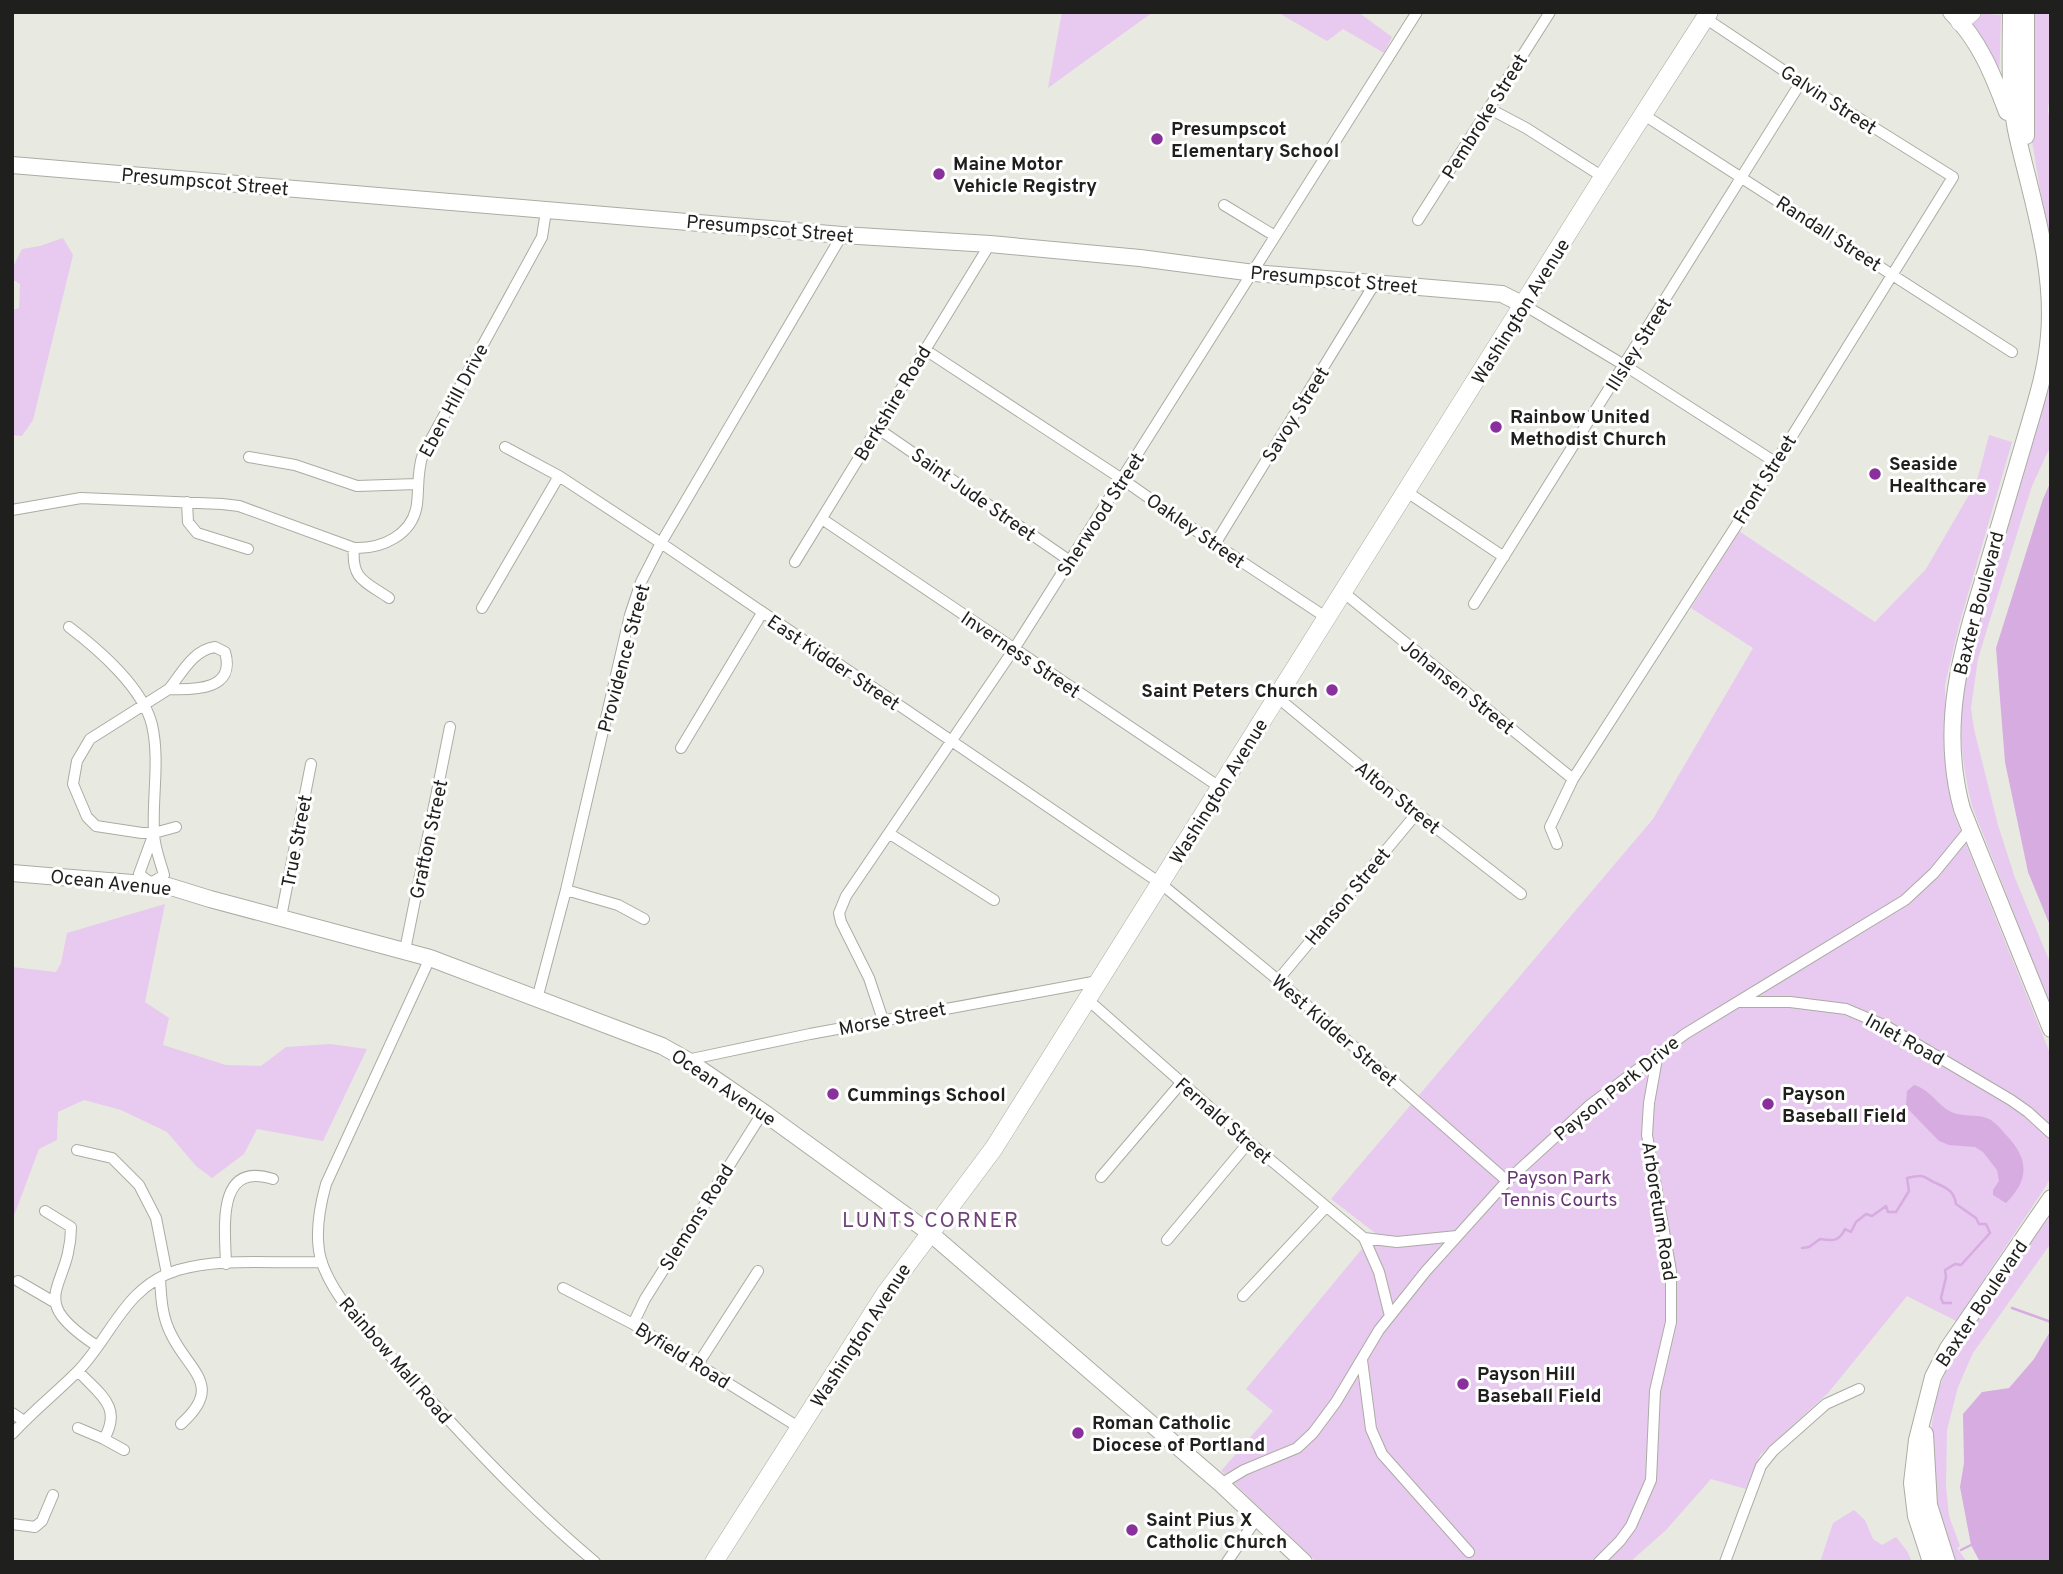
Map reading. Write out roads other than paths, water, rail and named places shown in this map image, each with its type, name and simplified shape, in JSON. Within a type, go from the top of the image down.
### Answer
[{"type":"main road","name":"Washington Avenue","points":[[714,1562],[885,1294],[994,1148],[1707,15]]},
{"type":"street","name":"Sherwood Street","points":[[883,1020],[869,978],[839,913],[846,896],[1014,649],[1416,12]]},
{"type":"street","name":"Pembroke Street","points":[[1419,220],[1550,12]]},
{"type":"street","name":"Baxter Boulevard","points":[[2011,12],[2011,88],[2017,138],[2026,167],[2048,280],[2049,336],[2042,384],[1972,616],[1953,698],[1951,731],[1953,766],[1962,809],[2051,1029]]},
{"type":"street","name":"Baxter Boulevard","points":[[2026,12],[2026,167]]},
{"type":"street","name":"Galvin Street","points":[[1707,15],[1801,82],[1954,177]]},
{"type":"street","points":[[1961,15],[1988,62],[2017,138]]},
{"type":"street","name":"Illsley Street","points":[[1474,604],[1801,82]]},
{"type":"street","points":[[1490,108],[1603,177]]},
{"type":"street","name":"Randall Street","points":[[1644,115],[2012,352]]},
{"type":"street","name":"Presumpscot Street","points":[[12,164],[546,211],[990,244],[1254,272],[1502,294],[1524,305]]},
{"type":"street","name":"Front Street","points":[[1557,844],[1550,827],[1573,779],[1954,177]]},
{"type":"street","points":[[1224,205],[1275,236]]},
{"type":"street","name":"Eben Hill Drive","points":[[12,510],[82,498],[239,506],[354,548],[366,549],[389,542],[408,526],[417,503],[419,465],[429,440],[542,237],[546,211]]},
{"type":"street","name":"Providence Street","points":[[537,999],[641,582],[661,543],[842,235]]},
{"type":"street","name":"Berkshire Road","points":[[795,562],[990,244]]},
{"type":"street","name":"Savoy Street","points":[[1215,544],[1375,283]]},
{"type":"street","points":[[1524,305],[1624,365],[1775,462]]},
{"type":"street","name":"Oakley Street","points":[[924,349],[1327,618]]},
{"type":"street","name":"Saint Jude Street","points":[[877,428],[1070,561]]},
{"type":"street","name":"East Kidder Street","points":[[505,446],[559,476],[661,543],[1160,883]]},
{"type":"street","points":[[249,457],[295,465],[356,486],[417,484]]},
{"type":"street","points":[[482,608],[559,476]]},
{"type":"street","points":[[1407,492],[1504,557]]},
{"type":"street","points":[[187,502],[188,522],[197,533],[248,550]]},
{"type":"street","name":"Inverness Street","points":[[822,519],[1221,788]]},
{"type":"street","points":[[354,548],[352,563],[357,576],[389,598]]},
{"type":"street","name":"Johansen Street","points":[[1343,592],[1573,779]]},
{"type":"street","points":[[681,748],[762,613]]},
{"type":"street","points":[[69,627],[106,659],[144,706],[152,724],[155,747],[153,833],[164,875],[151,883],[139,874],[153,833]]},
{"type":"street","points":[[169,689],[194,689],[217,682],[225,674],[228,663],[225,652],[215,647],[204,649],[195,656],[169,689],[98,732],[90,739],[77,761],[73,784],[87,817],[96,826],[153,833],[176,827]]},
{"type":"street","name":"Alton Street","points":[[1277,697],[1417,813],[1521,894]]},
{"type":"street","name":"Grafton Street","points":[[405,950],[450,727]]},
{"type":"street","name":"True Street","points":[[281,917],[311,764]]},
{"type":"street","name":"Hanson Street","points":[[1278,980],[1417,813]]},
{"type":"street","name":"Payson Park Drive","points":[[1221,1484],[1244,1470],[1286,1453],[1306,1441],[1326,1418],[1390,1317],[1457,1236],[1507,1181],[1590,1105],[1685,1034],[1905,900],[1934,873],[1970,829]]},
{"type":"street","points":[[890,834],[994,900]]},
{"type":"street","name":"Ocean Avenue","points":[[12,873],[151,883],[405,950],[662,1046],[763,1112],[930,1233],[1221,1484],[1304,1562]]},
{"type":"street","name":"West Kidder Street","points":[[1160,883],[1278,980],[1507,1181]]},
{"type":"street","points":[[566,891],[618,905],[644,919]]},
{"type":"street","name":"Rainbow Mall Road","points":[[430,958],[326,1184],[318,1220],[322,1262],[345,1304],[467,1441],[539,1513],[595,1562]]},
{"type":"street","name":"Morse Street","points":[[687,1060],[883,1020],[1098,981]]},
{"type":"street","name":"Fernald Street","points":[[1087,999],[1325,1208],[1364,1238]]},
{"type":"street","name":"Inlet Road","points":[[1739,1002],[1824,1004],[1867,1017],[2011,1100],[2051,1133]]},
{"type":"street","name":"Arboretum Road","points":[[1600,1562],[1631,1526],[1651,1480],[1655,1391],[1673,1305],[1671,1271],[1647,1135],[1649,1103],[1658,1053]]},
{"type":"street","points":[[1101,1177],[1181,1083]]},
{"type":"street","name":"Slemons Road","points":[[633,1324],[645,1299],[763,1112]]},
{"type":"street","points":[[1167,1240],[1249,1142]]},
{"type":"street","points":[[77,1150],[111,1158],[139,1185],[156,1218],[165,1319],[170,1335],[202,1381],[203,1391],[196,1407],[181,1423]]},
{"type":"street","points":[[226,1264],[226,1221],[233,1186],[240,1179],[251,1175],[273,1179]]},
{"type":"street","name":"Baxter Boulevard","points":[[1931,1562],[1916,1516],[1912,1465],[1933,1377],[1948,1348],[2051,1198]]},
{"type":"street","points":[[1243,1296],[1325,1208]]},
{"type":"street","points":[[46,1212],[71,1227],[71,1240],[57,1281],[54,1302]]},
{"type":"street","points":[[1390,1317],[1378,1272],[1364,1238],[1397,1242],[1457,1236]]},
{"type":"street","points":[[12,1434],[78,1371],[128,1303],[163,1276],[188,1268],[226,1264],[322,1262]]},
{"type":"street","points":[[698,1364],[758,1271]]},
{"type":"street","points":[[18,1281],[54,1302],[65,1323],[97,1346]]},
{"type":"street","name":"Byfield Road","points":[[563,1288],[633,1324],[800,1428]]},
{"type":"street","points":[[1362,1360],[1371,1429],[1382,1454],[1469,1552]]},
{"type":"street","points":[[78,1371],[111,1411],[113,1420],[104,1439]]},
{"type":"street","points":[[1725,1562],[1761,1466],[1773,1451],[1826,1404],[1859,1389]]},
{"type":"street","points":[[12,1413],[24,1421]]},
{"type":"street","name":"Baxter Boulevard","points":[[1924,1414],[1929,1505],[1947,1562]]},
{"type":"street","points":[[78,1428],[124,1450]]},
{"type":"street","points":[[12,1524],[35,1527],[42,1521],[53,1495]]},
{"type":"street","points":[[1227,1562],[1257,1518]]},
{"type":"waterway","points":[[1802,1248],[1809,1247],[1820,1239],[1838,1238],[1845,1229],[1851,1232],[1856,1222],[1866,1214],[1872,1216],[1886,1206],[1888,1212],[1896,1212],[1909,1191],[1907,1178],[1924,1177],[1950,1191],[1956,1204],[1976,1218],[1979,1224],[1986,1224],[1990,1233],[1961,1265],[1955,1264],[1945,1270],[1941,1298],[1943,1303],[1951,1303]]},
{"type":"waterway","points":[[2012,1308],[2051,1322]]},
{"type":"waterway","points":[[1961,1550],[1971,1545]]},
{"type":"place","name":"Presumpscot Elementary School","points":[[1157,139]]},
{"type":"place","name":"Maine Motor Vehicle Registry","points":[[939,174]]},
{"type":"place","name":"Rainbow United Methodist Church","points":[[1496,427]]},
{"type":"place","name":"Seaside Healthcare","points":[[1875,474]]},
{"type":"place","name":"Saint Peters Church","points":[[1332,690]]},
{"type":"place","name":"Cummings School","points":[[833,1094]]},
{"type":"place","name":"Payson Baseball Field","points":[[1768,1104]]},
{"type":"place","name":"Payson Hill Baseball Field","points":[[1463,1384]]},
{"type":"place","name":"Roman Catholic Diocese of Portland","points":[[1078,1433]]},
{"type":"place","name":"Saint Pius X Catholic Church","points":[[1132,1530]]},
{"type":"district","name":"LUNTS CORNER","points":[[931,1220]]},
{"type":"park label","name":"Payson Park Tennis Courts","points":[[1559,1188]]}]
